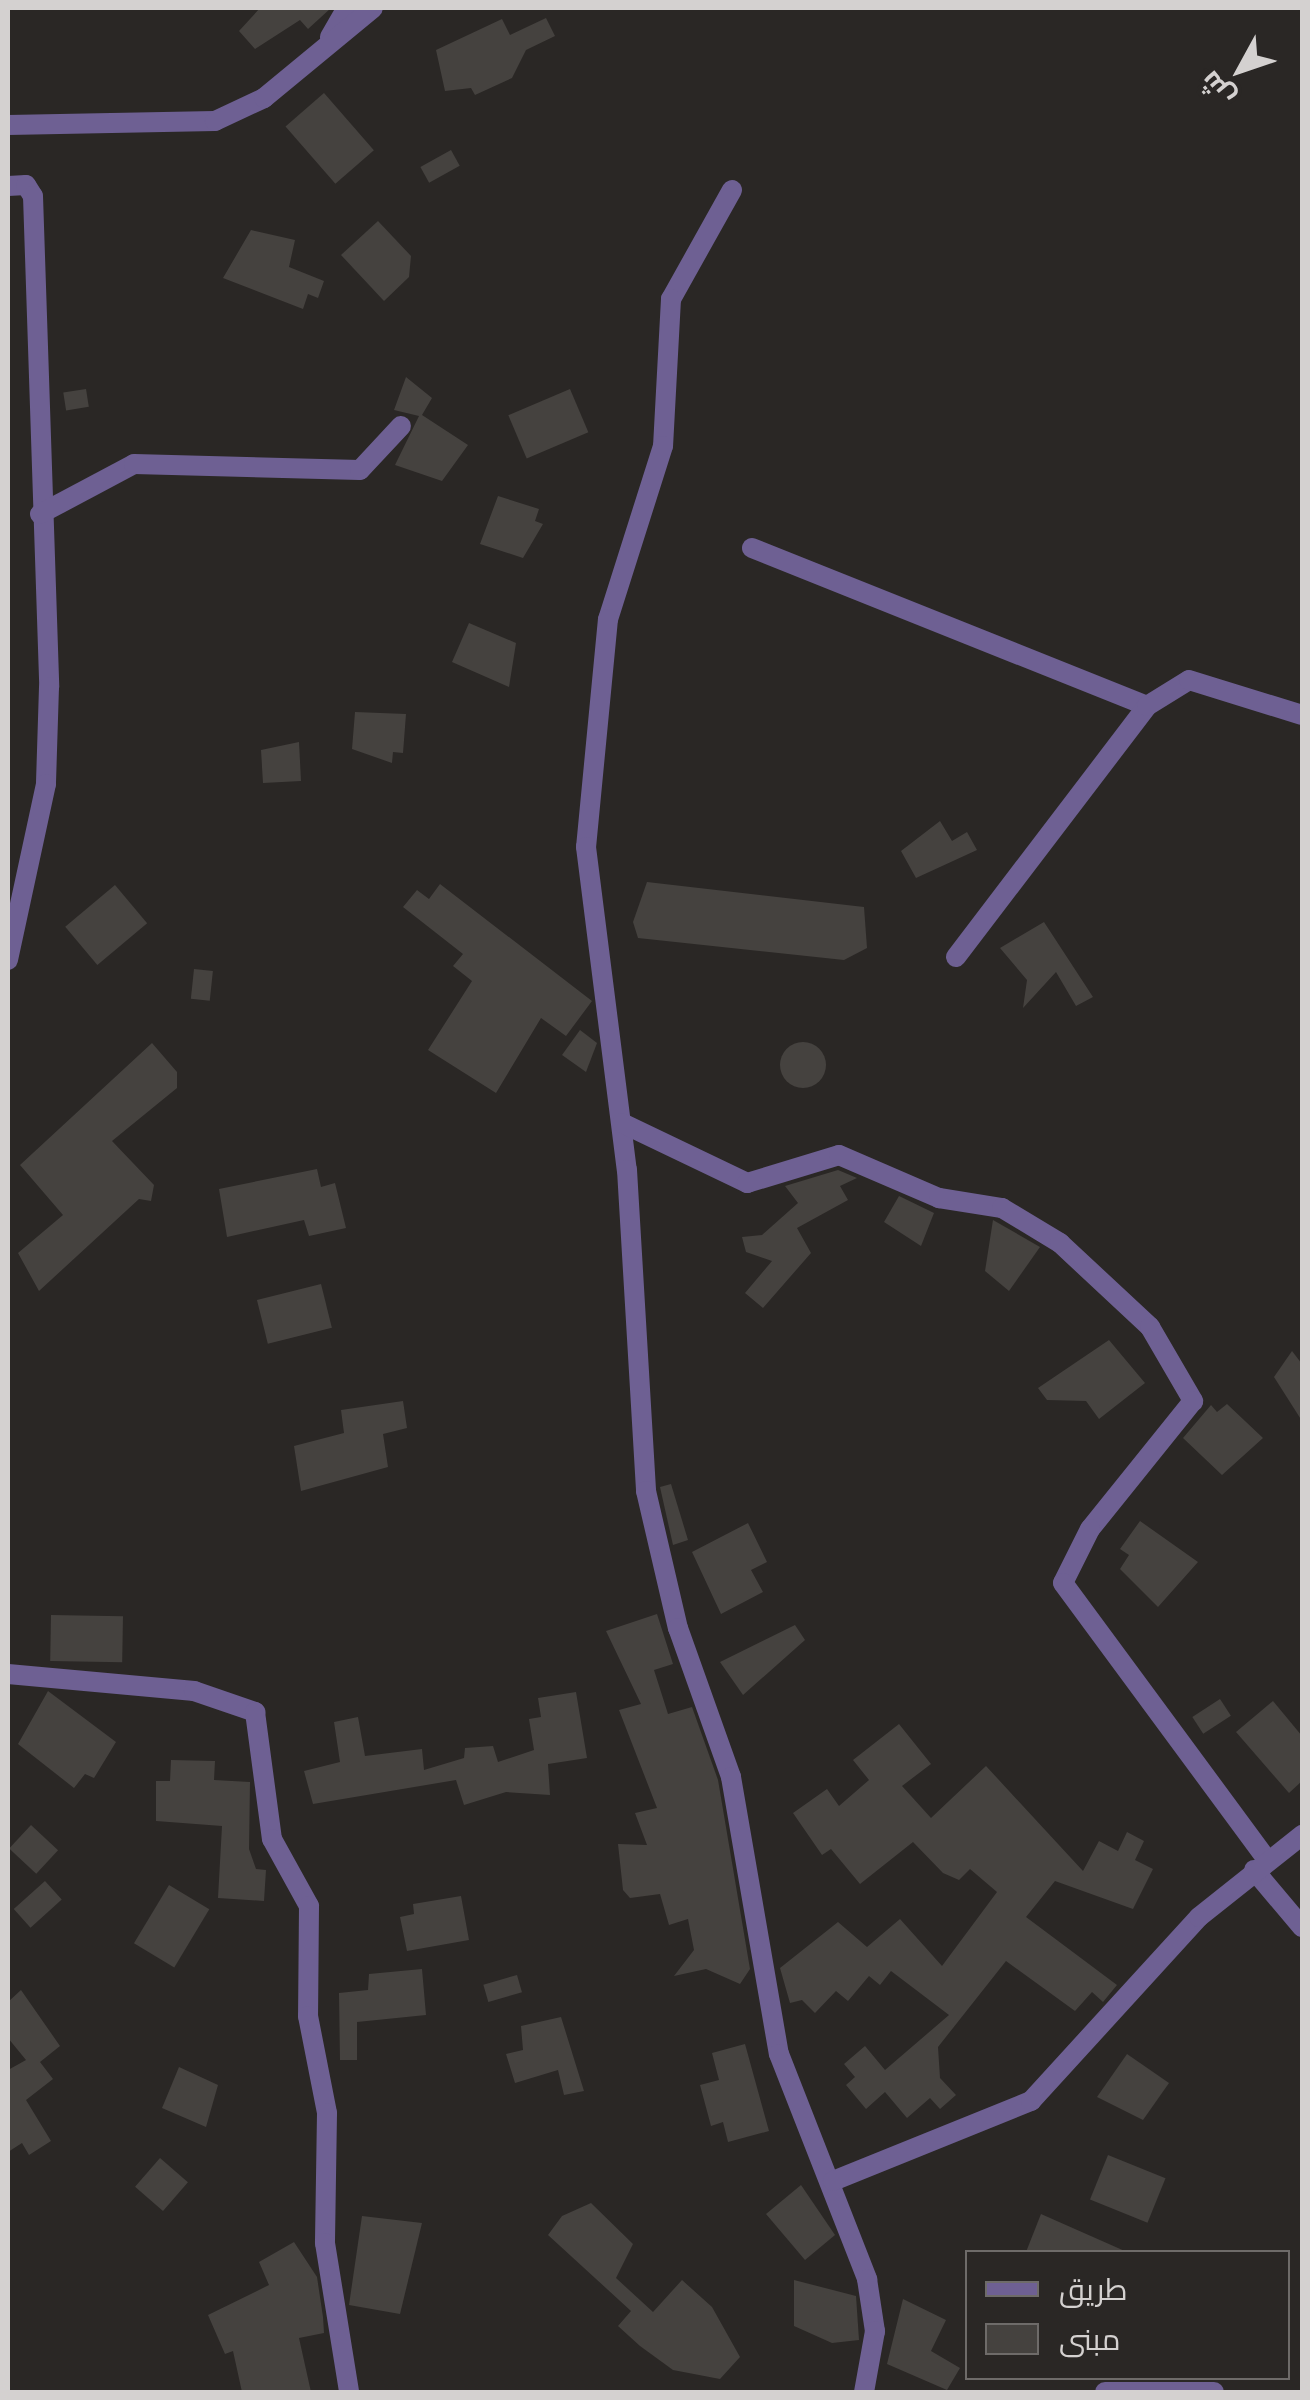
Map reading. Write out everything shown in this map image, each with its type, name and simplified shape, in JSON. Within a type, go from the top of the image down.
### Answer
[{"type":"street","points":[[318,56],[347,8]]},
{"type":"street","points":[[8,125],[215,121],[318,56],[373,8]]},
{"type":"street","points":[[8,186],[26,185],[33,196],[46,784],[8,960]]},
{"type":"street","points":[[732,190],[671,299],[664,446],[608,619],[596,691],[586,847],[622,1123],[646,1491],[678,1628],[731,1777],[779,2054],[833,2182],[872,2306],[871,2391]]},
{"type":"street","points":[[40,514],[134,464],[360,470],[401,426]]},
{"type":"street","points":[[752,548],[1147,706]]},
{"type":"street","points":[[956,957],[1147,706],[1188,680],[1302,715]]},
{"type":"street","points":[[622,1123],[747,1183],[838,1155],[939,1198],[1002,1208],[1060,1243],[1150,1327],[1192,1400],[1090,1529],[1063,1583],[1302,1927]]},
{"type":"street","points":[[8,1674],[194,1691],[254,1712],[272,1839],[309,1906],[308,2016],[327,2113],[326,2243],[349,2392]]},
{"type":"street","points":[[833,2182],[1031,2101],[1261,1865],[1302,1835]]},
{"type":"street","points":[[1104,2392],[1214,2392]]},
{"type":"building","points":[[260,8],[331,8],[308,29],[300,20],[255,49],[239,31]]},
{"type":"building","points":[[546,18],[555,36],[526,50],[512,78],[475,95],[471,88],[445,91],[436,50],[502,19],[510,35]]},
{"type":"building","points":[[324,93],[374,150],[335,184],[286,126]]},
{"type":"building","points":[[451,150],[460,166],[429,183],[420,167]]},
{"type":"building","points":[[378,221],[411,256],[409,277],[384,301],[341,255]]},
{"type":"building","points":[[251,230],[295,240],[289,267],[324,281],[318,298],[308,294],[303,309],[223,278]]},
{"type":"building","points":[[406,377],[432,398],[422,415],[468,445],[442,481],[395,465],[419,416],[394,410]]},
{"type":"building","points":[[86,389],[89,407],[66,410],[63,393]]},
{"type":"building","points":[[570,389],[588,432],[527,458],[508,415]]},
{"type":"building","points":[[498,496],[539,509],[535,521],[543,524],[523,558],[480,544]]},
{"type":"building","points":[[469,623],[516,643],[509,687],[452,662]]},
{"type":"building","points":[[355,712],[406,714],[403,753],[393,752],[392,763],[352,749]]},
{"type":"building","points":[[299,742],[301,781],[263,783],[261,750]]},
{"type":"building","points":[[940,821],[952,841],[967,832],[977,850],[916,878],[901,851]]},
{"type":"building","points":[[647,882],[864,907],[867,948],[844,960],[638,938],[633,922]]},
{"type":"building","points":[[440,884],[592,1001],[566,1036],[541,1018],[496,1093],[428,1050],[472,981],[453,966],[463,954],[403,907],[417,890],[429,899]]},
{"type":"building","points":[[115,885],[147,923],[97,965],[65,927]]},
{"type":"building","points":[[1044,922],[1093,997],[1076,1006],[1056,972],[1023,1008],[1027,980],[1000,948]]},
{"type":"building","points":[[194,969],[213,971],[210,1001],[191,999]]},
{"type":"building","points":[[580,1030],[597,1043],[586,1072],[562,1055]]},
{"type":"building","points":[[803,1042],[819,1049],[826,1065],[819,1081],[803,1088],[787,1081],[780,1065],[787,1049]]},
{"type":"building","points":[[152,1043],[177,1072],[177,1088],[112,1141],[154,1185],[151,1201],[139,1199],[39,1291],[18,1253],[63,1215],[20,1165]]},
{"type":"building","points":[[317,1169],[321,1187],[335,1183],[346,1228],[309,1236],[304,1220],[227,1237],[219,1189]]},
{"type":"building","points":[[838,1170],[857,1178],[840,1186],[848,1200],[797,1228],[811,1253],[763,1308],[745,1293],[772,1261],[746,1252],[742,1237],[762,1235],[798,1203],[785,1186]]},
{"type":"building","points":[[899,1196],[934,1213],[921,1246],[884,1222]]},
{"type":"building","points":[[993,1220],[1040,1247],[1009,1291],[985,1271]]},
{"type":"building","points":[[321,1284],[332,1328],[268,1344],[257,1300]]},
{"type":"building","points":[[1109,1340],[1145,1383],[1099,1419],[1086,1401],[1047,1400],[1038,1388]]},
{"type":"building","points":[[1292,1351],[1302,1364],[1302,1421],[1274,1377]]},
{"type":"building","points":[[403,1401],[407,1428],[383,1434],[388,1467],[301,1491],[294,1446],[344,1433],[341,1410]]},
{"type":"building","points":[[1227,1404],[1263,1438],[1222,1475],[1183,1438],[1211,1405],[1217,1412]]},
{"type":"building","points":[[671,1484],[688,1540],[673,1545],[660,1487]]},
{"type":"building","points":[[1140,1521],[1198,1562],[1158,1607],[1120,1569],[1129,1555],[1120,1549]]},
{"type":"building","points":[[748,1523],[767,1562],[751,1570],[763,1592],[721,1614],[692,1552]]},
{"type":"building","points":[[657,1614],[673,1664],[654,1670],[668,1714],[692,1707],[718,1780],[750,1969],[740,1984],[706,1969],[674,1976],[694,1950],[688,1919],[669,1925],[660,1894],[630,1898],[623,1890],[618,1844],[647,1845],[635,1813],[657,1808],[619,1710],[641,1704],[606,1631]]},
{"type":"building","points":[[51,1615],[123,1616],[122,1662],[50,1661]]},
{"type":"building","points":[[795,1625],[805,1640],[743,1695],[720,1662]]},
{"type":"building","points":[[48,1691],[116,1742],[94,1778],[85,1774],[74,1788],[18,1744]]},
{"type":"building","points":[[576,1692],[587,1758],[548,1764],[550,1795],[506,1792],[464,1805],[456,1780],[313,1804],[304,1771],[340,1762],[334,1722],[358,1717],[365,1756],[422,1749],[424,1770],[464,1758],[465,1748],[493,1746],[498,1762],[534,1750],[529,1719],[541,1717],[538,1698]]},
{"type":"building","points":[[1220,1699],[1231,1716],[1203,1734],[1192,1717]]},
{"type":"building","points":[[1273,1701],[1302,1736],[1302,1781],[1289,1793],[1236,1732]]},
{"type":"building","points":[[899,1724],[931,1764],[902,1786],[931,1818],[986,1766],[1083,1871],[1099,1841],[1118,1851],[1127,1832],[1144,1841],[1135,1860],[1153,1869],[1133,1909],[1055,1881],[1026,1917],[1117,1985],[1103,2002],[1092,1992],[1075,2011],[1006,1961],[938,2047],[940,2078],[956,2095],[940,2109],[930,2098],[907,2118],[885,2092],[866,2109],[846,2085],[855,2077],[844,2064],[865,2046],[885,2070],[949,2015],[891,1971],[880,1985],[869,1976],[848,2001],[836,1991],[815,2013],[802,2000],[790,2003],[780,1968],[838,1922],[867,1947],[900,1919],[942,1966],[997,1892],[970,1869],[959,1880],[943,1873],[913,1842],[860,1884],[831,1849],[822,1855],[793,1813],[827,1789],[839,1806],[869,1780],[853,1760]]},
{"type":"building","points":[[171,1760],[215,1761],[214,1780],[250,1782],[249,1849],[256,1869],[266,1870],[264,1901],[218,1898],[222,1826],[156,1821],[156,1781],[170,1781]]},
{"type":"building","points":[[31,1825],[58,1850],[36,1874],[9,1848]]},
{"type":"building","points":[[45,1881],[62,1900],[31,1928],[14,1909]]},
{"type":"building","points":[[169,1885],[209,1909],[174,1967],[134,1943]]},
{"type":"building","points":[[461,1896],[469,1940],[407,1951],[400,1917],[414,1914],[413,1904]]},
{"type":"building","points":[[422,1969],[426,2015],[357,2022],[357,2060],[340,2060],[339,1993],[368,1990],[369,1974]]},
{"type":"building","points":[[517,1975],[522,1992],[488,2002],[483,1985]]},
{"type":"building","points":[[21,1990],[60,2046],[40,2062],[53,2079],[26,2100],[51,2141],[29,2155],[22,2143],[8,2152],[8,2070],[26,2060],[8,2038],[8,2002]]},
{"type":"building","points":[[561,2017],[584,2091],[564,2095],[558,2070],[515,2083],[506,2054],[523,2050],[521,2026]]},
{"type":"building","points":[[745,2044],[769,2131],[728,2142],[723,2122],[711,2126],[700,2085],[719,2080],[712,2053]]},
{"type":"building","points":[[1127,2054],[1169,2083],[1143,2120],[1097,2097]]},
{"type":"building","points":[[179,2067],[218,2085],[206,2127],[162,2108]]},
{"type":"building","points":[[1108,2155],[1165,2178],[1148,2223],[1090,2200]]},
{"type":"building","points":[[160,2158],[188,2182],[163,2211],[135,2187]]},
{"type":"building","points":[[801,2185],[835,2235],[805,2260],[766,2214]]},
{"type":"building","points":[[591,2203],[633,2244],[616,2278],[653,2312],[682,2280],[712,2307],[740,2357],[720,2379],[673,2370],[640,2346],[618,2326],[631,2311],[548,2235],[562,2216]]},
{"type":"building","points":[[1041,2214],[1122,2250],[1027,2250]]},
{"type":"building","points":[[362,2216],[422,2223],[400,2314],[349,2305]]},
{"type":"building","points":[[294,2242],[317,2277],[323,2317],[324,2333],[299,2338],[311,2392],[242,2392],[233,2351],[225,2354],[208,2315],[269,2285],[259,2262]]},
{"type":"building","points":[[794,2280],[856,2296],[859,2340],[832,2343],[794,2326]]},
{"type":"building","points":[[903,2299],[946,2320],[931,2351],[960,2368],[947,2390],[887,2364]]}]
